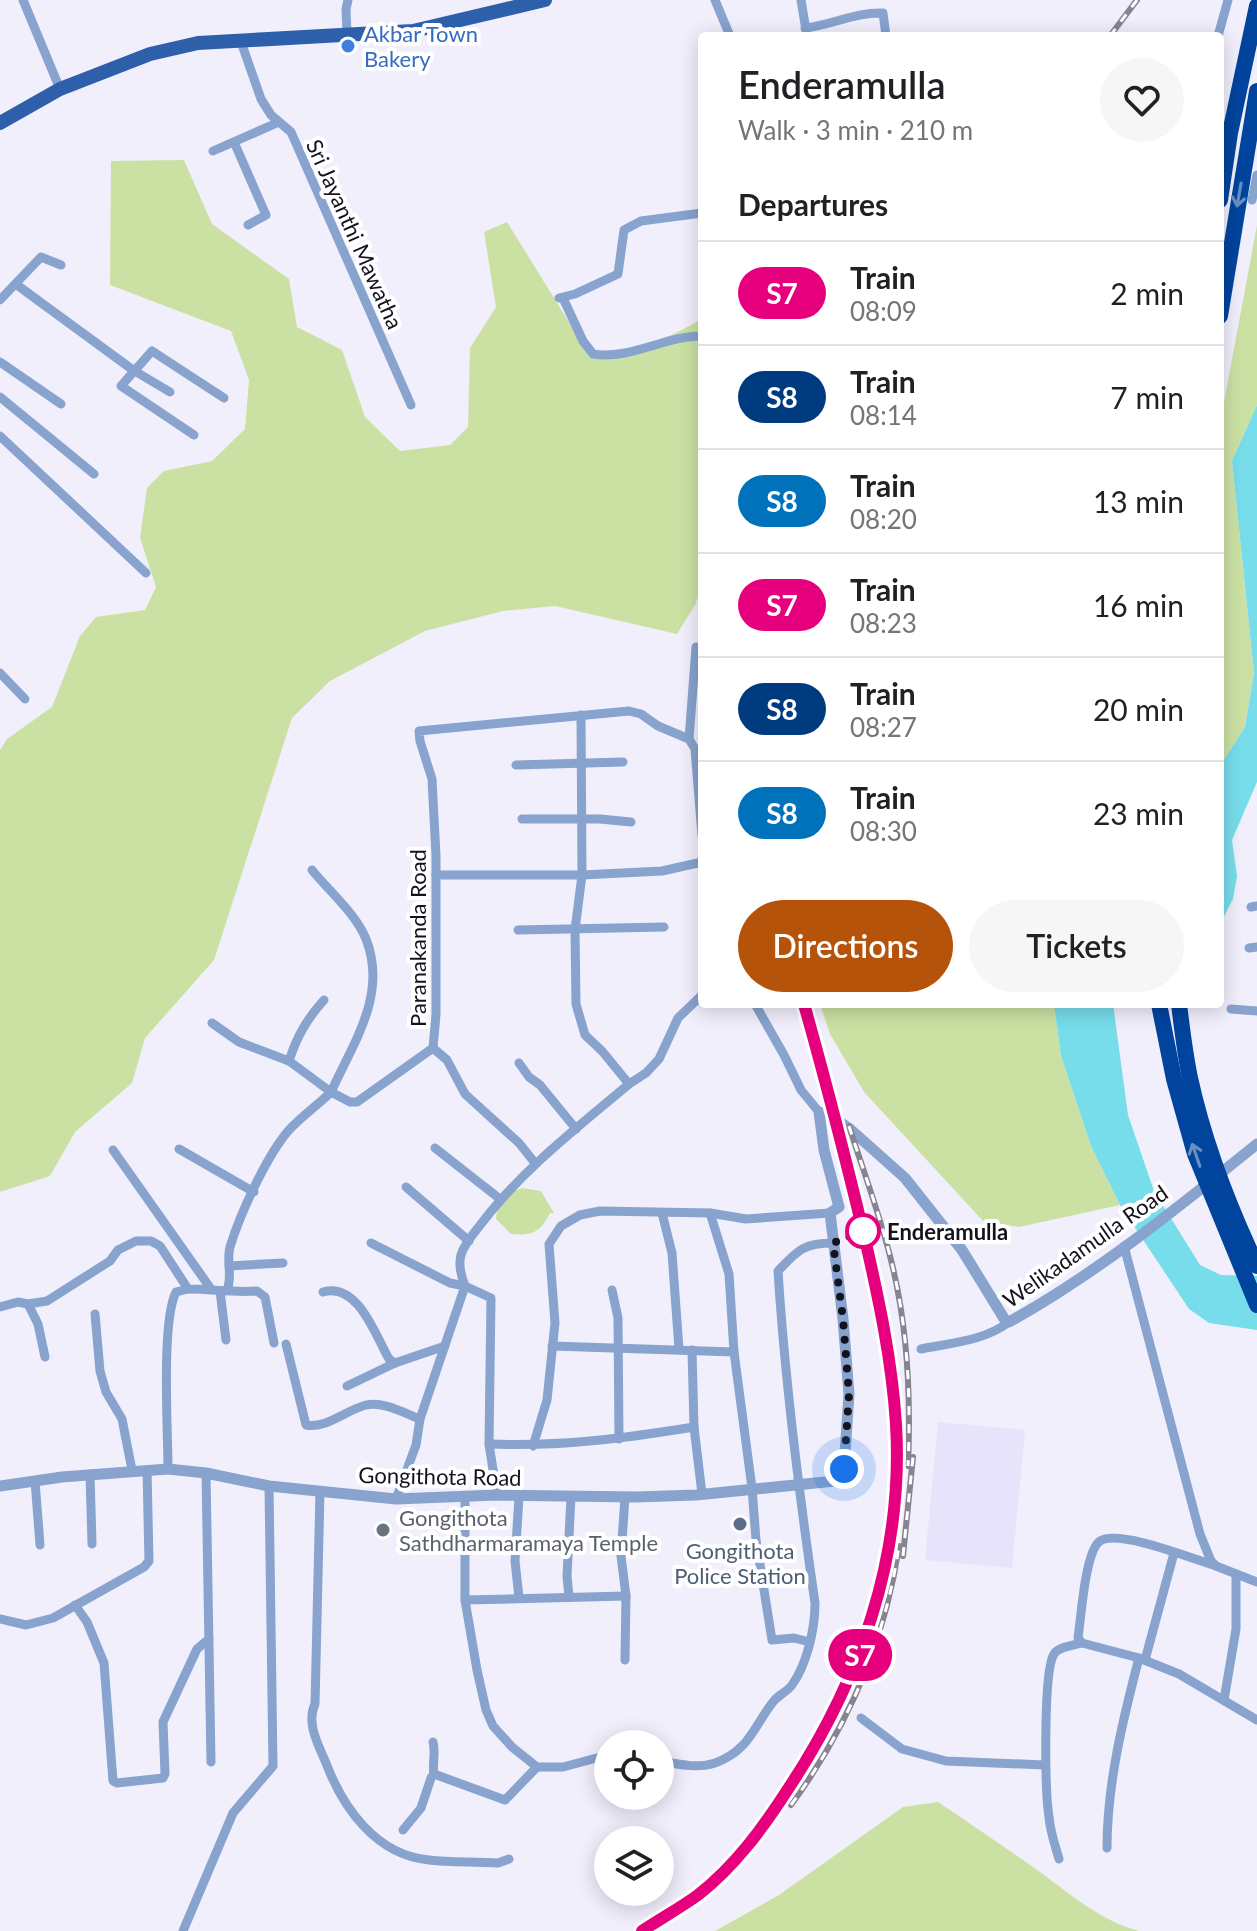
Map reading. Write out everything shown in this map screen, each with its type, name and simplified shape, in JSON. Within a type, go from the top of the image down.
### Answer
[{"type":"highway","points":[[1224,124],[1257,6]]},
{"type":"highway","points":[[1224,176],[1247,43]]},
{"type":"highway","points":[[1224,152],[1240,82]]},
{"type":"highway","points":[[1224,292],[1257,91]]},
{"type":"highway","points":[[1160,1008],[1174,1079],[1195,1154],[1257,1305]]},
{"type":"highway","points":[[1180,1008],[1190,1078],[1207,1141],[1242,1235],[1257,1266]]},
{"type":"main road","points":[[0,123],[60,89],[150,54],[198,43],[413,31],[545,0]]},
{"type":"street","points":[[23,0],[60,89]]},
{"type":"street","points":[[347,35],[348,0]]},
{"type":"street","points":[[715,0],[728,32]]},
{"type":"street","points":[[801,0],[806,32],[866,12],[883,13],[885,32]]},
{"type":"street","points":[[1219,32],[1228,0]]},
{"type":"street","name":"Sri Jayanthi Mawatha","points":[[240,39],[261,99],[271,115],[291,132],[411,405]]},
{"type":"street","points":[[213,151],[279,122]]},
{"type":"street","points":[[234,142],[266,215],[248,225]]},
{"type":"street","points":[[1252,200],[1257,175]]},
{"type":"street","points":[[698,214],[641,221],[624,230],[618,274],[561,298],[593,354],[607,356],[664,343],[680,336],[698,336]]},
{"type":"street","points":[[0,300],[41,257],[61,265]]},
{"type":"street","points":[[17,285],[133,370],[170,392]]},
{"type":"street","points":[[194,435],[121,386],[133,370],[152,351],[224,398]]},
{"type":"street","points":[[0,362],[61,404]]},
{"type":"street","points":[[0,397],[94,474]]},
{"type":"street","points":[[0,436],[146,573]]},
{"type":"street","points":[[696,647],[689,739],[695,749],[698,786]]},
{"type":"street","points":[[0,673],[25,699]]},
{"type":"street","points":[[629,1084],[585,1035],[576,1004],[575,930],[582,875],[581,715],[629,711],[689,739]]},
{"type":"street","name":"Paranakanda Road","points":[[331,1092],[350,1102],[357,1102],[433,1048],[436,1015],[436,875],[432,779],[419,731],[581,715]]},
{"type":"street","points":[[516,765],[623,762]]},
{"type":"street","points":[[522,819],[631,822]]},
{"type":"street","points":[[436,875],[582,875],[662,871],[698,863]]},
{"type":"street","points":[[219,1290],[230,1283],[228,1253],[234,1233],[272,1152],[291,1128],[331,1092],[355,1045],[375,991],[366,939],[312,870]]},
{"type":"street","points":[[518,930],[664,927]]},
{"type":"street","points":[[396,1499],[465,1286],[460,1273],[461,1255],[469,1241],[500,1199],[535,1163],[646,1073],[659,1059],[678,1018],[698,999]]},
{"type":"street","points":[[289,1061],[306,1020],[324,1000]]},
{"type":"street","points":[[757,1008],[801,1090],[819,1112],[837,1119],[905,1178],[962,1250],[1009,1322]]},
{"type":"street","points":[[1231,1009],[1257,1011]]},
{"type":"street","points":[[212,1023],[239,1042],[289,1061],[331,1092]]},
{"type":"street","points":[[433,1048],[447,1060],[465,1094],[519,1143],[535,1163]]},
{"type":"street","points":[[519,1063],[576,1129]]},
{"type":"street","points":[[533,1446],[547,1400],[555,1323],[549,1244],[561,1226],[580,1215],[600,1211],[710,1213],[746,1219],[830,1213],[839,1207],[824,1150],[819,1112]]},
{"type":"street","name":"Welikadamulla Road","points":[[921,1349],[972,1340],[998,1330],[1044,1303],[1180,1206],[1257,1144]]},
{"type":"street","points":[[435,1148],[500,1199]]},
{"type":"street","points":[[179,1149],[254,1192]]},
{"type":"street","points":[[113,1150],[219,1290],[226,1340]]},
{"type":"street","points":[[406,1187],[469,1241]]},
{"type":"street","points":[[662,1213],[672,1253],[679,1349]]},
{"type":"street","points":[[710,1213],[729,1274],[734,1352],[756,1540],[772,1640],[794,1638],[810,1642]]},
{"type":"street","points":[[674,1762],[717,1763],[743,1747],[774,1700],[791,1687],[810,1642],[815,1603],[797,1484],[782,1346],[778,1271],[799,1248],[833,1243],[830,1213]]},
{"type":"street","points":[[0,1307],[18,1302],[47,1301],[110,1261],[118,1250],[136,1241],[151,1241],[160,1246],[188,1289]]},
{"type":"street","points":[[371,1243],[450,1283],[491,1298],[489,1444],[497,1495]]},
{"type":"street","name":"Gongithota Road","points":[[0,1486],[90,1474],[168,1469],[269,1486],[396,1499],[702,1494],[835,1481],[844,1469],[849,1394],[833,1243]]},
{"type":"street","points":[[1124,1246],[1187,1489],[1200,1534],[1216,1566]]},
{"type":"street","points":[[229,1266],[283,1263]]},
{"type":"street","points":[[168,1469],[168,1331],[176,1292],[188,1289],[238,1293],[257,1291],[265,1297],[274,1343]]},
{"type":"street","points":[[612,1290],[618,1318],[619,1439]]},
{"type":"street","points":[[323,1292],[346,1293],[358,1303],[389,1359],[395,1363]]},
{"type":"street","points":[[28,1304],[38,1324],[45,1357]]},
{"type":"street","points":[[95,1314],[100,1371],[106,1392],[122,1419],[132,1470]]},
{"type":"street","points":[[286,1344],[306,1425],[321,1424],[367,1405],[383,1405],[420,1419]]},
{"type":"street","points":[[347,1386],[395,1363],[445,1346]]},
{"type":"street","points":[[552,1346],[734,1352]]},
{"type":"street","points":[[692,1350],[694,1427],[702,1494]]},
{"type":"street","points":[[489,1444],[533,1446],[619,1439],[694,1427]]},
{"type":"street","points":[[0,1619],[26,1625],[53,1618],[144,1567],[149,1561],[147,1470]]},
{"type":"street","points":[[206,1473],[211,1762]]},
{"type":"street","points":[[90,1474],[92,1544]]},
{"type":"street","points":[[35,1481],[40,1545]]},
{"type":"street","points":[[183,1931],[233,1813],[273,1766],[269,1486]]},
{"type":"street","points":[[320,1491],[315,1704],[311,1722],[336,1790],[372,1836],[398,1851],[426,1860],[498,1863],[509,1859]]},
{"type":"street","points":[[465,1497],[465,1600],[477,1670],[493,1726],[512,1747],[537,1767],[563,1767],[594,1759]]},
{"type":"street","points":[[519,1497],[515,1561],[519,1598]]},
{"type":"street","points":[[569,1597],[567,1576],[571,1497]]},
{"type":"street","points":[[625,1497],[621,1556],[626,1596],[625,1660]]},
{"type":"street","points":[[1082,1643],[1078,1638],[1087,1574],[1093,1550],[1100,1541],[1111,1538],[1136,1540],[1257,1582]]},
{"type":"street","points":[[1107,1848],[1107,1815],[1128,1701],[1174,1553]]},
{"type":"street","points":[[1224,1700],[1236,1629],[1236,1574]]},
{"type":"street","points":[[465,1600],[626,1596]]},
{"type":"street","points":[[75,1605],[87,1622],[104,1663],[113,1781],[117,1783],[163,1778],[163,1722],[197,1649],[209,1639]]},
{"type":"street","points":[[1059,1859],[1049,1819],[1045,1765],[1048,1688],[1052,1655],[1057,1650],[1082,1643],[1142,1659],[1179,1674],[1257,1720]]},
{"type":"street","points":[[861,1718],[902,1749],[946,1761],[1045,1765]]},
{"type":"street","points":[[403,1830],[421,1808],[434,1774],[432,1766],[436,1753],[433,1742]]},
{"type":"street","points":[[434,1774],[505,1800],[537,1767]]},
{"type":"shaded area","points":[[938,1422],[1025,1430],[1012,1568],[925,1560]]},
{"type":"green space","points":[[184,160],[212,224],[289,279],[297,327],[342,350],[365,417],[400,451],[450,445],[468,427],[470,348],[496,307],[484,232],[507,222],[585,348],[616,351],[645,346],[698,321],[698,597],[677,634],[555,606],[503,611],[425,631],[330,681],[292,718],[214,960],[145,1038],[132,1083],[75,1132],[50,1176],[0,1192],[0,750],[7,739],[52,707],[80,636],[96,617],[145,610],[156,587],[140,538],[147,488],[164,471],[212,461],[245,429],[249,380],[231,331],[110,285],[111,161]]},
{"type":"green space","points":[[1257,225],[1257,405],[1232,461],[1254,673],[1245,727],[1224,760],[1224,402]]},
{"type":"green space","points":[[821,1008],[1055,1008],[1061,1056],[1091,1146],[1120,1205],[1019,1227],[983,1221],[864,1092],[830,1034]]},
{"type":"green space","points":[[523,1188],[541,1191],[554,1213],[550,1213],[535,1231],[511,1234],[496,1219],[498,1209],[513,1192]]},
{"type":"green space","points":[[938,1802],[1086,1906],[1139,1931],[715,1931],[779,1895],[903,1807]]},
{"type":"water","points":[[1257,405],[1257,782],[1232,840],[1237,876],[1233,899],[1224,916],[1224,760],[1245,727],[1254,673],[1232,461]]},
{"type":"water","points":[[1055,1008],[1114,1008],[1128,1115],[1154,1191],[1200,1265],[1221,1275],[1257,1276],[1257,1330],[1209,1323],[1189,1309],[1120,1205],[1091,1146],[1061,1056]]},
{"type":"railway","points":[[1113,32],[1137,0]]},
{"type":"railway","points":[[642,1931],[711,1884],[746,1848],[785,1794],[835,1709],[855,1664],[884,1571],[897,1474],[896,1424],[888,1353],[850,1180],[805,1008]]},
{"type":"railway","points":[[849,1126],[877,1209],[897,1285],[905,1336],[908,1466]]},
{"type":"railway","points":[[903,1556],[913,1457]]},
{"type":"railway","points":[[791,1805],[830,1745],[861,1682],[884,1616],[899,1546]]},
{"type":"train","name":"S7","points":[[642,1931],[699,1894],[757,1837],[811,1756],[857,1664],[873,1616],[887,1546],[897,1462],[889,1353],[837,1119],[805,1008]]},
{"type":"place","name":"Akbar Town Bakery","points":[[348,46]]},
{"type":"place","name":"Enderamulla","points":[[863,1231]]},
{"type":"place","name":"Gongithota Police Station","points":[[740,1524]]},
{"type":"place","name":"Gongithota Sathdharmaramaya Temple","points":[[383,1530]]},
{"type":"route","points":[[844,1469],[849,1394],[833,1243],[863,1231]]}]
